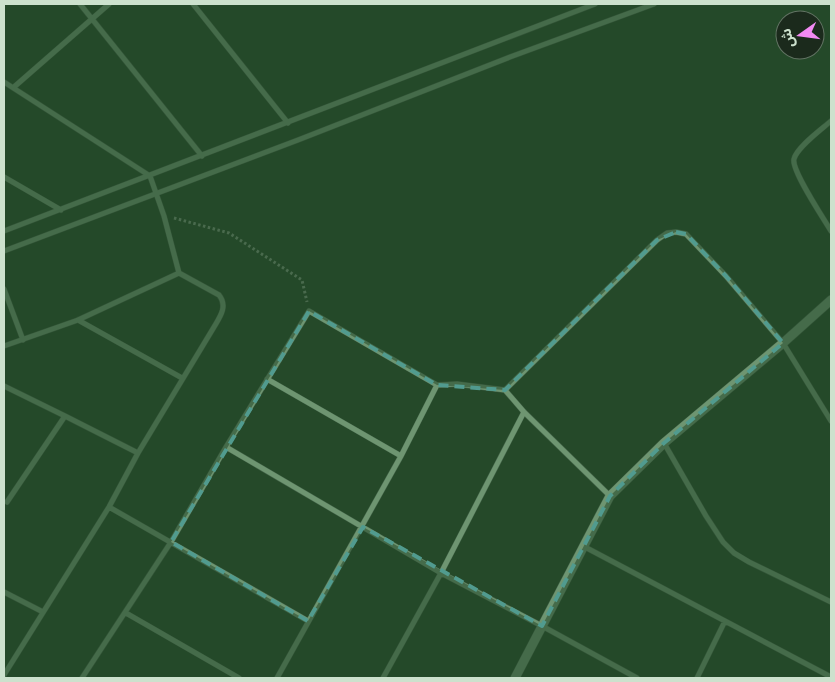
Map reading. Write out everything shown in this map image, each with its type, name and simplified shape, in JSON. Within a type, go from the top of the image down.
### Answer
[{"type":"street","points":[[80,4],[202,156]]},
{"type":"street","points":[[14,88],[109,4]]},
{"type":"street","points":[[193,4],[288,123]]},
{"type":"street","points":[[4,231],[595,4]]},
{"type":"street","points":[[4,251],[298,140],[510,57],[654,4]]},
{"type":"street","points":[[4,82],[150,176],[164,216],[179,273],[219,295],[224,308],[138,453],[109,507],[4,675]]},
{"type":"street","points":[[831,121],[803,146],[794,160],[794,167],[831,231]]},
{"type":"street","points":[[4,178],[61,210]]},
{"type":"street","points":[[505,390],[657,240],[667,233],[676,232],[686,234],[726,276],[783,343],[831,421]]},
{"type":"street","points":[[4,346],[78,320],[179,273]]},
{"type":"street","points":[[4,288],[23,340]]},
{"type":"street","points":[[515,678],[610,496],[664,443],[831,300]]},
{"type":"street","points":[[82,678],[171,542],[226,447],[309,311],[437,385],[456,384],[505,390],[524,412],[610,496]]},
{"type":"street","points":[[78,320],[182,378]]},
{"type":"street","points":[[267,379],[401,456]]},
{"type":"street","points":[[277,678],[363,526],[437,385]]},
{"type":"street","points":[[4,386],[138,453]]},
{"type":"street","points":[[383,678],[441,574],[524,412]]},
{"type":"street","points":[[5,503],[65,416]]},
{"type":"street","points":[[664,443],[706,516],[723,542],[734,553],[831,602]]},
{"type":"street","points":[[226,447],[363,526],[441,574],[637,678]]},
{"type":"street","points":[[109,507],[308,622]]},
{"type":"street","points":[[583,546],[831,677]]},
{"type":"street","points":[[4,592],[43,612]]},
{"type":"street","points":[[126,613],[239,678]]},
{"type":"street","points":[[696,678],[725,621]]},
{"type":"path","points":[[164,216],[229,233],[302,280],[309,311]]},
{"type":"highlighted area","points":[[676,232],[686,234],[726,276],[783,343],[664,443],[610,496],[542,626],[363,527],[308,621],[171,542],[309,311],[437,385],[505,390],[657,240]]}]
